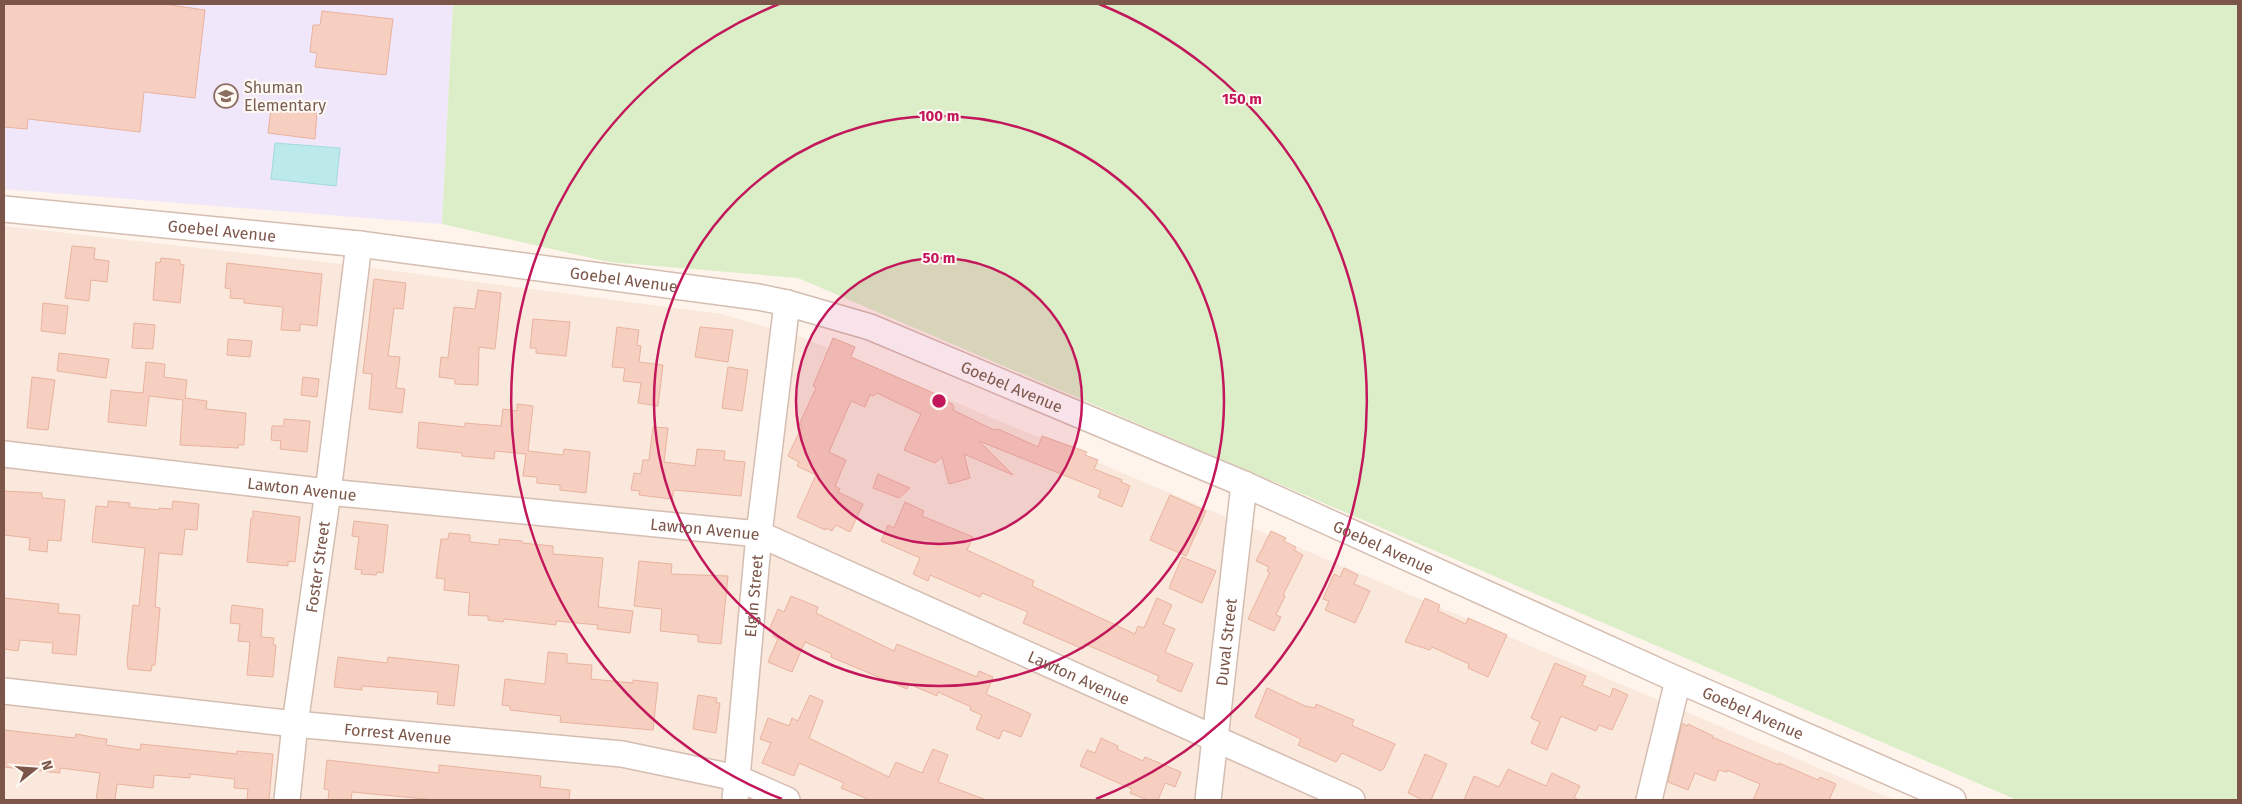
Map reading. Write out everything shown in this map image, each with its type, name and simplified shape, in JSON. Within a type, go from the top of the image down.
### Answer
[{"type":"street","name":"Goebel Avenue","points":[[4,209],[359,244],[748,296],[787,303],[870,327],[1244,484],[1678,680],[1953,800]]},
{"type":"street","name":"Foster Street","points":[[287,800],[295,724],[328,492],[359,244]]},
{"type":"street","name":"Elgin Street","points":[[736,789],[759,534],[787,303]]},
{"type":"street","name":"Lawton Avenue","points":[[4,454],[328,492],[759,534],[1352,800]]},
{"type":"street","name":"Duval Street","points":[[1208,800],[1244,484]]},
{"type":"street","points":[[1650,800],[1678,680]]},
{"type":"street","name":"Forrest Avenue","points":[[4,691],[295,724],[622,754],[736,789],[787,800]]},
{"type":"shaded area","name":"Shuman Elementary","points":[[4,4],[453,4],[442,224],[4,189]]},
{"type":"shaded area","points":[[4,226],[341,264],[721,314],[804,338],[1894,800],[4,800]]},
{"type":"green space","points":[[453,4],[2238,4],[2238,800],[2017,800],[798,278],[609,262],[442,224]]},
{"type":"water","points":[[275,143],[340,148],[336,186],[271,179]]},
{"type":"building","points":[[4,4],[164,4],[205,10],[195,98],[144,92],[140,132],[28,119],[27,129],[4,127]]},
{"type":"building","points":[[322,11],[393,19],[386,75],[315,67],[317,53],[310,52],[313,25],[320,25]]},
{"type":"building","points":[[271,108],[317,113],[315,139],[268,133]]},
{"type":"building","points":[[72,246],[95,248],[94,259],[109,261],[107,282],[91,280],[89,301],[65,298]]},
{"type":"building","points":[[161,258],[180,260],[180,264],[184,265],[180,303],[153,300],[156,262],[160,263]]},
{"type":"building","points":[[227,263],[322,274],[317,326],[300,324],[300,331],[281,330],[283,307],[244,303],[244,299],[230,298],[231,289],[225,288]]},
{"type":"building","points":[[374,279],[406,283],[403,309],[394,308],[388,356],[400,357],[396,388],[405,389],[402,413],[369,409],[372,374],[363,373]]},
{"type":"building","points":[[478,290],[501,293],[495,349],[479,347],[478,385],[455,384],[455,379],[439,377],[441,357],[448,358],[454,307],[475,309]]},
{"type":"building","points":[[43,303],[68,306],[65,334],[41,331]]},
{"type":"building","points":[[533,319],[570,322],[566,356],[536,353],[536,348],[530,348]]},
{"type":"building","points":[[134,323],[155,325],[153,349],[132,348]]},
{"type":"building","points":[[617,327],[639,330],[637,345],[641,346],[639,362],[663,365],[658,406],[638,403],[641,383],[623,381],[625,368],[612,367]]},
{"type":"building","points":[[700,327],[733,330],[728,362],[695,357]]},
{"type":"building","points":[[833,338],[855,347],[851,357],[938,395],[937,398],[952,404],[953,410],[994,430],[998,429],[1038,447],[1042,436],[1087,452],[1085,455],[1098,460],[1094,469],[1122,480],[1121,482],[1130,486],[1122,507],[1098,497],[1101,490],[979,441],[1013,475],[964,454],[970,478],[949,484],[942,457],[935,463],[904,450],[921,414],[877,393],[873,396],[870,395],[865,407],[851,401],[829,452],[846,460],[835,486],[840,489],[838,492],[863,504],[850,532],[836,525],[832,531],[826,528],[825,530],[797,517],[816,475],[797,466],[799,462],[788,456],[802,426],[799,425],[816,388],[813,386]]},
{"type":"building","points":[[228,339],[252,341],[250,357],[227,355]]},
{"type":"building","points":[[59,353],[109,359],[106,378],[57,371]]},
{"type":"building","points":[[146,362],[165,364],[164,377],[187,380],[185,398],[207,401],[206,409],[246,413],[244,445],[238,445],[238,448],[180,445],[183,400],[149,396],[146,426],[108,422],[111,390],[143,393]]},
{"type":"building","points":[[728,367],[748,370],[742,411],[722,408]]},
{"type":"building","points":[[32,377],[55,380],[48,430],[27,428]]},
{"type":"building","points":[[303,377],[319,379],[317,397],[301,395]]},
{"type":"building","points":[[517,404],[533,406],[528,451],[563,455],[564,449],[590,452],[586,493],[560,490],[560,485],[537,483],[537,477],[523,476],[526,454],[495,451],[494,459],[462,456],[462,453],[417,448],[419,422],[465,427],[465,423],[501,426],[503,409],[517,411]]},
{"type":"building","points":[[284,419],[310,421],[307,452],[280,449],[281,441],[271,440],[272,426],[284,426]]},
{"type":"building","points":[[653,427],[668,428],[664,462],[695,466],[697,449],[725,451],[724,460],[745,462],[741,496],[674,490],[672,499],[639,495],[640,491],[631,490],[634,473],[641,474],[643,460],[649,460]]},
{"type":"building","points":[[878,474],[910,488],[899,498],[873,488]]},
{"type":"building","points":[[4,491],[42,493],[42,498],[65,500],[61,541],[48,540],[47,552],[29,550],[30,538],[4,535]]},
{"type":"building","points":[[1170,495],[1206,511],[1186,556],[1150,540]]},
{"type":"building","points":[[108,501],[130,503],[129,507],[159,510],[159,508],[172,509],[173,501],[199,504],[197,530],[185,529],[182,555],[159,553],[155,607],[160,608],[155,665],[152,665],[151,671],[128,669],[127,662],[133,605],[139,606],[145,548],[92,542],[96,506],[108,507]]},
{"type":"building","points":[[905,502],[924,511],[922,516],[973,537],[967,550],[1034,581],[1032,586],[1135,634],[1138,626],[1144,628],[1157,598],[1172,605],[1163,624],[1175,629],[1165,652],[1193,664],[1181,692],[1157,681],[1159,676],[1085,644],[1083,649],[1023,623],[1028,612],[982,593],[980,597],[930,575],[928,581],[913,574],[920,558],[881,541],[888,525],[894,528]]},
{"type":"building","points":[[253,511],[300,517],[295,562],[288,561],[288,566],[247,562]]},
{"type":"building","points":[[354,521],[388,525],[383,573],[377,572],[376,575],[361,574],[362,570],[355,569],[359,537],[352,536]]},
{"type":"building","points":[[1271,531],[1286,538],[1284,541],[1296,547],[1294,550],[1303,555],[1283,595],[1285,596],[1276,615],[1281,617],[1274,631],[1248,619],[1270,572],[1267,571],[1269,567],[1256,561]]},
{"type":"building","points":[[449,533],[470,535],[470,542],[499,545],[499,539],[522,541],[522,543],[553,546],[553,554],[603,558],[598,607],[633,611],[630,633],[597,629],[598,625],[556,621],[556,625],[504,619],[503,622],[488,620],[488,616],[468,615],[470,593],[444,590],[445,579],[436,578],[441,539],[448,539]]},
{"type":"building","points":[[1182,557],[1216,571],[1202,603],[1169,588]]},
{"type":"building","points":[[639,561],[672,564],[671,574],[728,576],[721,644],[698,642],[698,635],[660,631],[662,609],[634,606]]},
{"type":"building","points":[[1344,568],[1358,575],[1354,584],[1370,591],[1355,623],[1325,610],[1329,601],[1323,599],[1334,574],[1340,577]]},
{"type":"building","points":[[791,596],[818,607],[816,613],[894,651],[897,644],[977,677],[979,671],[993,677],[986,694],[1031,714],[1021,737],[1003,730],[999,739],[976,729],[982,715],[970,710],[971,707],[938,692],[937,696],[909,684],[907,689],[831,657],[832,654],[805,642],[792,672],[768,662],[778,639],[773,636],[774,632],[769,630],[778,609],[784,612]]},
{"type":"building","points":[[4,598],[59,604],[58,613],[80,615],[76,655],[52,653],[53,643],[20,640],[18,651],[4,649]]},
{"type":"building","points":[[1425,598],[1440,605],[1438,611],[1466,624],[1468,618],[1507,635],[1488,677],[1468,668],[1469,664],[1432,647],[1430,650],[1405,642]]},
{"type":"building","points":[[232,605],[263,609],[261,637],[274,638],[273,645],[276,645],[273,677],[247,675],[250,642],[238,641],[240,624],[230,623]]},
{"type":"building","points":[[548,652],[567,654],[567,663],[592,665],[591,679],[633,683],[633,680],[658,683],[653,730],[560,722],[561,716],[510,710],[510,706],[502,705],[505,679],[545,684]]},
{"type":"building","points":[[338,657],[387,663],[388,657],[459,665],[454,706],[437,704],[438,692],[362,686],[362,690],[334,687]]},
{"type":"building","points":[[1555,663],[1586,676],[1582,685],[1610,697],[1613,688],[1628,695],[1612,730],[1599,725],[1596,731],[1561,716],[1547,750],[1531,743],[1540,722],[1531,718]]},
{"type":"building","points":[[1267,688],[1305,706],[1315,708],[1316,704],[1354,720],[1353,726],[1395,744],[1384,768],[1381,771],[1342,753],[1336,762],[1298,745],[1301,739],[1255,717]]},
{"type":"building","points":[[698,695],[717,698],[716,703],[720,703],[716,733],[693,729]]},
{"type":"building","points":[[810,695],[823,701],[809,738],[889,777],[896,762],[922,773],[933,749],[948,755],[938,782],[984,800],[870,800],[841,788],[844,783],[799,763],[794,776],[762,763],[771,743],[760,739],[768,718],[789,726],[792,718],[798,721]]},
{"type":"building","points":[[1682,723],[1779,765],[1779,763],[1818,780],[1820,777],[1836,784],[1829,800],[1753,800],[1760,784],[1727,770],[1727,772],[1719,770],[1715,781],[1695,773],[1688,790],[1668,782]]},
{"type":"building","points":[[4,730],[75,738],[76,734],[107,739],[106,745],[140,750],[141,744],[237,754],[237,751],[273,754],[269,800],[247,800],[248,789],[234,788],[235,779],[190,774],[190,778],[154,775],[153,788],[117,784],[115,800],[96,800],[100,773],[60,768],[60,773],[4,767]]},
{"type":"building","points":[[1101,738],[1118,746],[1117,749],[1143,761],[1145,757],[1181,772],[1175,787],[1165,783],[1158,800],[1148,800],[1130,793],[1132,789],[1080,766],[1087,750],[1095,753]]},
{"type":"building","points":[[1425,754],[1447,764],[1431,800],[1423,800],[1408,793]]},
{"type":"building","points":[[327,760],[439,773],[439,765],[541,776],[540,787],[570,790],[569,800],[436,800],[352,792],[351,800],[328,800],[329,790],[324,789]]},
{"type":"building","points":[[1508,769],[1546,786],[1552,773],[1580,786],[1574,798],[1580,800],[1464,800],[1474,776],[1499,787]]},
{"type":"place","name":"Shuman Elementary","points":[[226,96]]}]
